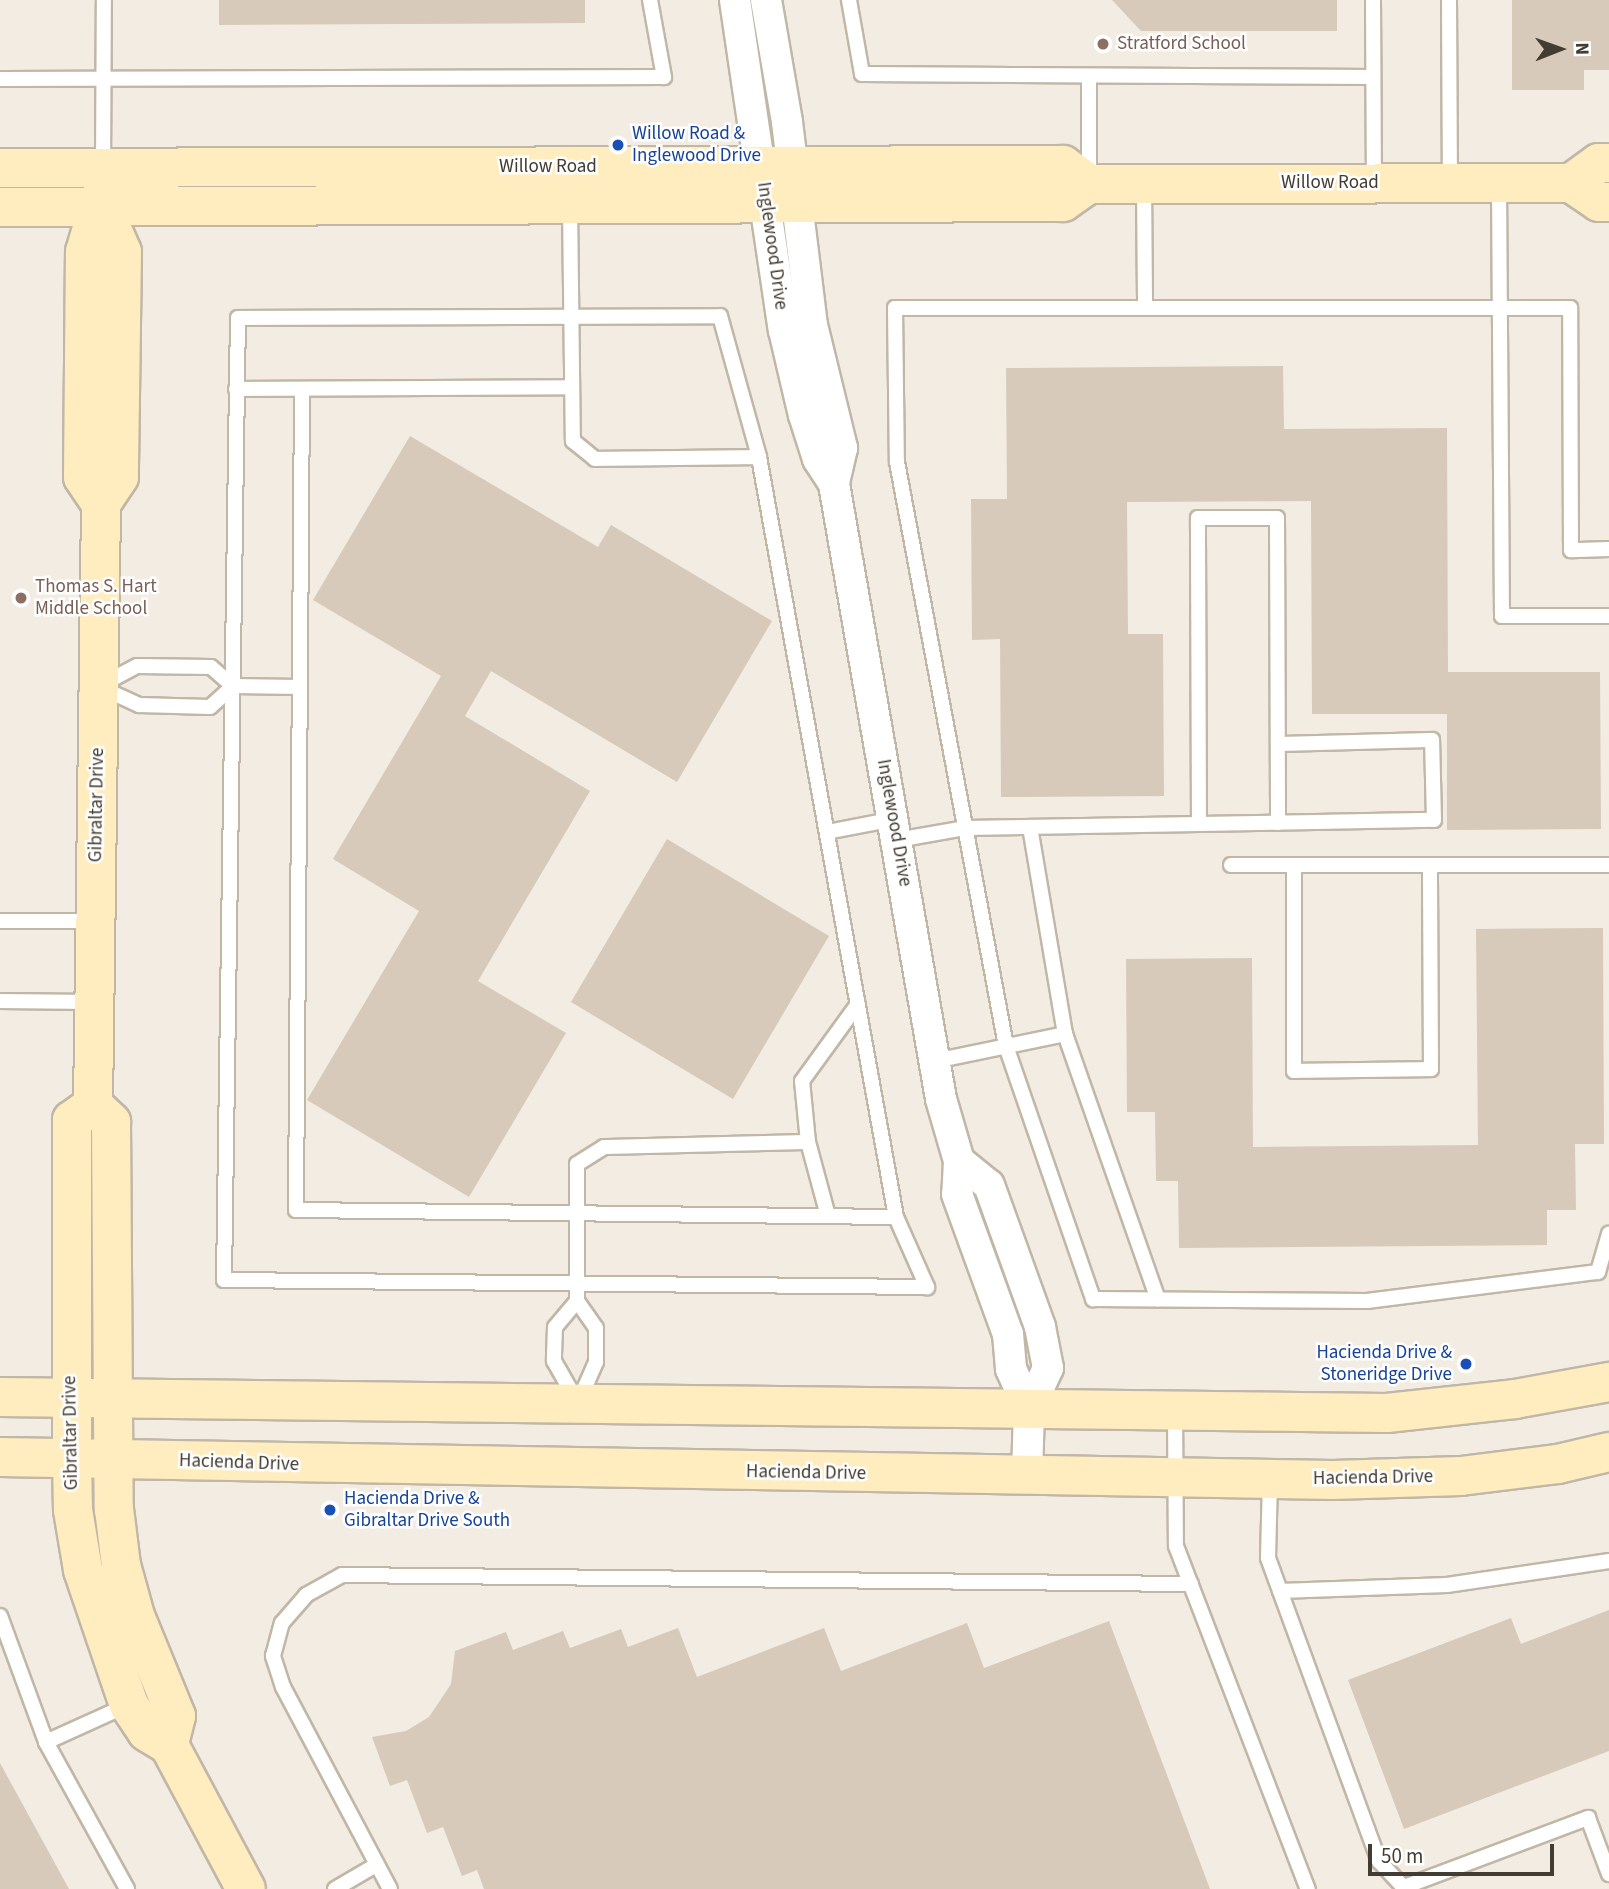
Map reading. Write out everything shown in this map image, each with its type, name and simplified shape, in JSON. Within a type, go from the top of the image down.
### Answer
[{"type":"street","name":"Inglewood Drive","points":[[736,0],[776,164]]},
{"type":"street","name":"Inglewood Drive","points":[[766,0],[776,164],[781,203],[842,448],[834,484],[935,1061],[959,1161],[989,1185],[1040,1327],[1048,1368],[1029,1409],[1027,1476]]},
{"type":"street","points":[[1609,163],[1599,163],[1571,183],[1599,202],[1609,202]]},
{"type":"street","name":"Willow Road","points":[[0,168],[1063,165],[1089,184]]},
{"type":"street","name":"Gibraltar Drive","points":[[103,167],[102,206],[85,252],[83,477],[101,504],[93,1105],[72,1120],[73,1510],[83,1570],[129,1705],[147,1732],[169,1745],[246,1889]]},
{"type":"street","name":"Willow Road","points":[[0,207],[1063,202],[1089,184],[1571,183]]},
{"type":"street","points":[[93,1105],[111,1122],[113,1460],[121,1565],[135,1616],[176,1716],[169,1745]]},
{"type":"street","points":[[0,1397],[1387,1413],[1515,1399],[1609,1382]]},
{"type":"street","name":"Hacienda Drive","points":[[0,1457],[1270,1479],[1461,1476],[1558,1464],[1609,1452]]},
{"type":"lane","points":[[103,167],[104,0]]},
{"type":"lane","points":[[0,79],[663,77],[650,0]]},
{"type":"lane","points":[[849,0],[862,74],[1373,77]]},
{"type":"lane","points":[[1373,0],[1374,183]]},
{"type":"lane","points":[[1449,0],[1450,183]]},
{"type":"lane","points":[[1089,76],[1089,184]]},
{"type":"lane","points":[[1499,183],[1502,308],[1502,616],[1609,616]]},
{"type":"lane","points":[[1144,184],[1145,308]]},
{"type":"lane","points":[[570,204],[573,441],[595,459],[760,457]]},
{"type":"lane","points":[[1609,549],[1571,550],[1570,308],[895,308],[897,462],[1006,1046],[1093,1299],[1367,1301],[1598,1272],[1609,1234]]},
{"type":"lane","points":[[720,316],[760,457],[896,1217],[928,1287],[224,1280],[238,318],[570,317],[720,316]]},
{"type":"lane","points":[[236,389],[572,387]]},
{"type":"lane","points":[[302,389],[296,1210],[896,1217]]},
{"type":"lane","points":[[1199,824],[1198,518],[1277,518],[1278,823]]},
{"type":"lane","points":[[98,686],[137,666],[211,667],[233,686],[300,687]]},
{"type":"lane","points":[[98,686],[139,705],[210,707],[233,686]]},
{"type":"lane","points":[[827,832],[1434,820],[1432,740],[1278,744]]},
{"type":"lane","points":[[1030,827],[1065,1034],[1158,1299]]},
{"type":"lane","points":[[1231,865],[1609,865]]},
{"type":"lane","points":[[1294,865],[1294,1071],[1431,1069],[1430,865]]},
{"type":"lane","points":[[0,921],[96,922]]},
{"type":"lane","points":[[0,1001],[94,1002]]},
{"type":"lane","points":[[828,1216],[808,1142],[802,1082],[858,1004]]},
{"type":"lane","points":[[935,1061],[1065,1034]]},
{"type":"lane","points":[[578,1403],[596,1362],[596,1328],[577,1301],[577,1164],[604,1147],[808,1142]]},
{"type":"lane","points":[[577,1301],[555,1328],[554,1361],[578,1403]]},
{"type":"lane","points":[[1175,1411],[1176,1546],[1308,1889]]},
{"type":"lane","points":[[1270,1479],[1268,1558],[1379,1861],[1405,1888],[1588,1818],[1609,1874]]},
{"type":"lane","points":[[1280,1591],[1447,1585],[1609,1561]]},
{"type":"lane","points":[[390,1889],[288,1697],[273,1656],[282,1623],[306,1595],[341,1575],[1191,1584]]},
{"type":"lane","points":[[0,1616],[46,1742],[127,1889]]},
{"type":"lane","points":[[46,1742],[129,1705]]},
{"type":"lane","points":[[335,1889],[376,1865]]},
{"type":"building","points":[[219,0],[585,0],[585,23],[219,25]]},
{"type":"building","points":[[1112,0],[1337,0],[1337,31],[1141,31]]},
{"type":"building","points":[[1512,0],[1609,0],[1609,70],[1584,70],[1584,90],[1512,90]]},
{"type":"building","points":[[1283,366],[1284,429],[1447,428],[1448,672],[1600,672],[1601,829],[1447,830],[1447,714],[1312,714],[1311,501],[1127,502],[1128,634],[1163,634],[1164,796],[1001,797],[1000,639],[972,640],[971,499],[1007,499],[1006,368]]},
{"type":"building","points":[[410,436],[598,547],[611,525],[772,621],[677,782],[491,671],[465,716],[590,791],[478,981],[566,1033],[469,1197],[307,1100],[419,911],[333,859],[441,676],[313,600]]},
{"type":"building","points":[[667,839],[829,936],[733,1099],[571,1002]]},
{"type":"building","points":[[1603,928],[1604,1144],[1575,1144],[1576,1210],[1547,1210],[1547,1245],[1179,1248],[1178,1181],[1156,1181],[1155,1112],[1127,1112],[1126,959],[1252,958],[1253,1147],[1478,1145],[1476,929]]},
{"type":"building","points":[[1609,1610],[1609,1751],[1404,1829],[1348,1680],[1511,1618],[1521,1644]]},
{"type":"building","points":[[1109,1621],[1210,1889],[484,1889],[477,1870],[462,1876],[443,1827],[427,1833],[407,1780],[390,1786],[372,1737],[406,1731],[429,1717],[451,1684],[455,1651],[506,1632],[513,1650],[563,1631],[570,1648],[621,1629],[628,1647],[678,1628],[697,1677],[824,1628],[841,1671],[967,1623],[984,1668]]},
{"type":"building","points":[[0,1763],[69,1889],[0,1889]]},
{"type":"place","name":"Stratford School","points":[[1103,44]]},
{"type":"place","name":"Willow Road & Inglewood Drive","points":[[618,145]]},
{"type":"place","name":"Thomas S. Hart Middle School","points":[[21,598]]},
{"type":"place","name":"Hacienda Drive & Stoneridge Drive","points":[[1466,1364]]},
{"type":"place","name":"Hacienda Drive & Gibraltar Drive South","points":[[330,1510]]}]
